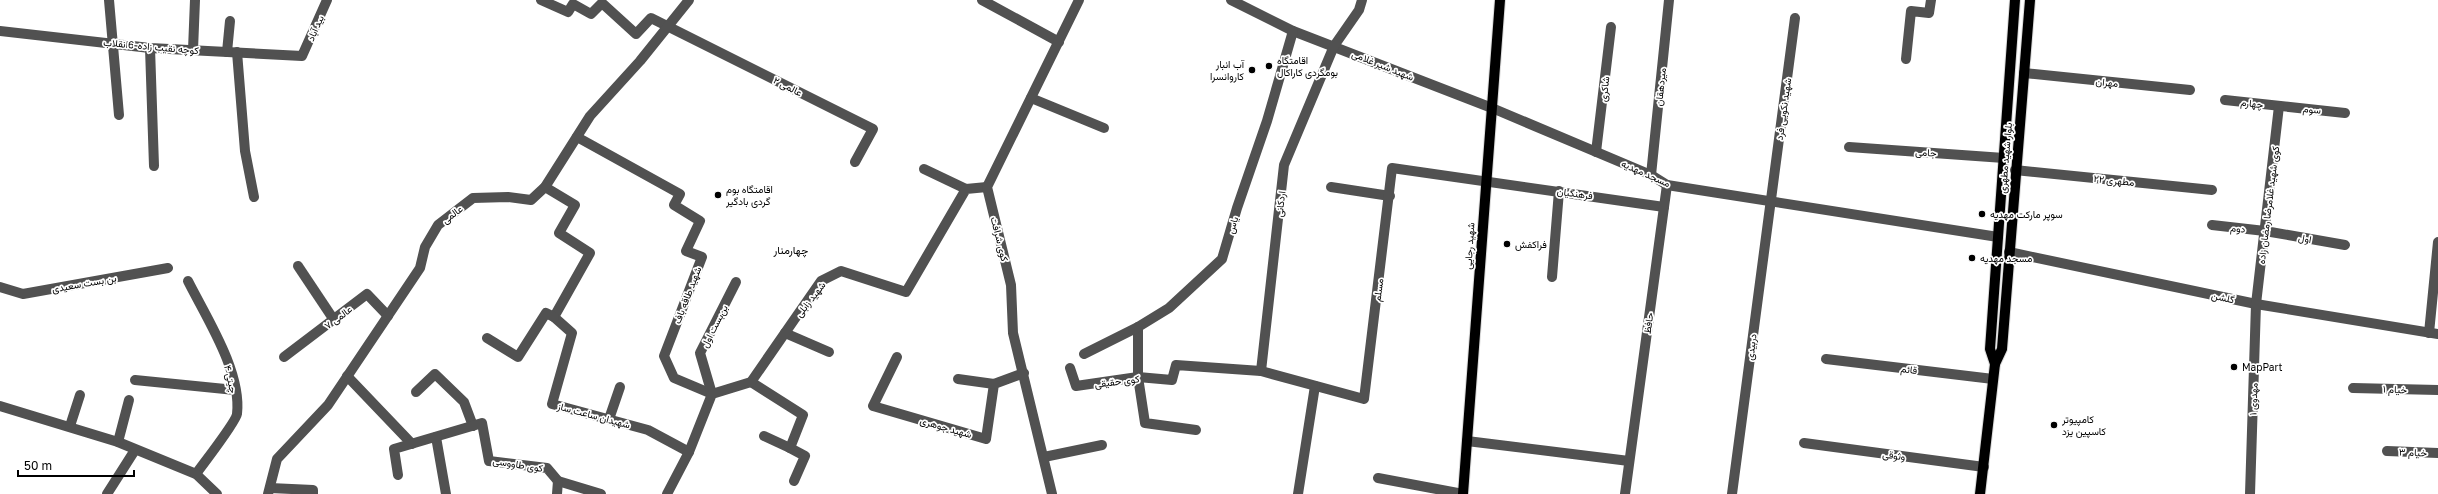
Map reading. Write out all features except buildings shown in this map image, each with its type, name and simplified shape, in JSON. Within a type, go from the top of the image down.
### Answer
[{"type":"main road","name":"شهید رجایی","points":[[1463,494],[1500,0]]},
{"type":"main road","name":"بلوار شهید مطهری","points":[[1995,364],[1990,349],[2015,0]]},
{"type":"main road","name":"بلوار شهید مطهری","points":[[1980,494],[1995,364],[2002,349],[2015,170],[2030,0]]},
{"type":"street","points":[[109,0],[119,115]]},
{"type":"street","points":[[193,50],[195,0]]},
{"type":"street","name":"بید آباد","points":[[302,56],[327,0]]},
{"type":"street","points":[[541,0],[568,12],[574,4],[591,14],[602,4],[636,34],[651,18],[668,26]]},
{"type":"street","name":"عالمی","points":[[269,491],[277,459],[328,405],[420,268],[425,247],[438,225],[473,198],[508,197],[531,200],[545,186],[590,116],[689,0]]},
{"type":"street","points":[[982,0],[1059,42]]},
{"type":"street","points":[[924,169],[966,189],[987,187],[1079,0]]},
{"type":"street","name":"شهید شیر غلامی","points":[[1231,0],[1293,31],[1492,108]]},
{"type":"street","name":"اردکانی","points":[[1261,371],[1284,165],[1334,46],[1359,10],[1362,0]]},
{"type":"street","name":"میردهقان","points":[[1651,175],[1669,0]]},
{"type":"street","points":[[1906,59],[1911,11],[1929,13],[1930,0]]},
{"type":"street","name":"شهید نکویی فرد","points":[[1771,200],[1795,18]]},
{"type":"street","points":[[227,52],[230,21]]},
{"type":"street","name":"عالمی ۲","points":[[668,26],[874,129],[855,162]]},
{"type":"street","name":"شاکری","points":[[1596,152],[1611,27]]},
{"type":"street","name":"کوچه نقیب زاده-6انقلاب","points":[[0,31],[150,48],[302,56]]},
{"type":"street","name":"یاس","points":[[1084,354],[1138,327],[1169,308],[1222,259],[1237,208],[1267,122],[1293,31]]},
{"type":"street","points":[[150,48],[154,166]]},
{"type":"street","points":[[237,52],[245,151],[254,198]]},
{"type":"street","name":"مهران","points":[[2024,73],[2190,90]]},
{"type":"street","points":[[1031,98],[1104,128]]},
{"type":"street","name":"چهارم","points":[[2225,100],[2279,106]]},
{"type":"street","name":"سوم","points":[[2279,106],[2344,113]]},
{"type":"street","name":"کوی شهید غلامرضا رمضان زاده","points":[[2256,304],[2279,106]]},
{"type":"street","name":"مسجد مهدیه","points":[[1492,108],[1651,175],[1667,185],[1771,200],[1998,237]]},
{"type":"street","name":"شهید طاقه باف","points":[[577,137],[680,194],[674,205],[700,221],[686,251],[702,257],[664,356],[674,378],[712,394]]},
{"type":"street","name":"جامی","points":[[1849,147],[2004,158]]},
{"type":"street","name":"مسلم","points":[[1261,371],[1364,399],[1390,196],[1392,168],[1486,181]]},
{"type":"street","name":"مطهری ۲۲","points":[[2015,170],[2212,190]]},
{"type":"street","name":"فرهنگیان","points":[[1486,181],[1664,206]]},
{"type":"street","name":"حافظ","points":[[1625,494],[1667,185]]},
{"type":"street","points":[[488,338],[518,357],[546,313],[554,317],[590,253],[559,233],[574,205],[545,186]]},
{"type":"street","name":"کوی شرافت","points":[[987,187],[1012,285],[1013,333],[1053,492]]},
{"type":"street","points":[[1331,187],[1390,196]]},
{"type":"street","name":"شهید زابلی","points":[[751,382],[821,281],[841,271],[906,292],[966,189]]},
{"type":"street","points":[[1552,277],[1559,191]]},
{"type":"street","name":"دربیدی","points":[[1732,494],[1771,200]]},
{"type":"street","name":"دوم","points":[[2212,225],[2265,231]]},
{"type":"street","name":"اول","points":[[2265,231],[2345,245]]},
{"type":"street","points":[[2434,334],[2438,242]]},
{"type":"street","name":"گلشن","points":[[2009,252],[2256,304],[2434,334]]},
{"type":"street","points":[[298,266],[334,320]]},
{"type":"street","name":"بن بست سعیدی","points":[[0,287],[23,294],[168,268]]},
{"type":"street","name":"چیتی ۴","points":[[188,281],[228,362],[235,390],[237,415],[196,474]]},
{"type":"street","name":"بن‌بست اول","points":[[712,394],[700,353],[736,282]]},
{"type":"street","name":"عالمی ۷","points":[[284,357],[368,294],[388,316]]},
{"type":"street","name":"مهدوی ۱","points":[[2250,494],[2256,304]]},
{"type":"street","name":"شهیدان ساعت ساز","points":[[554,317],[572,333],[552,404],[648,430],[689,452]]},
{"type":"street","points":[[1138,327],[1138,377],[1145,423],[1196,430]]},
{"type":"street","points":[[785,333],[830,352]]},
{"type":"street","name":"شهید جوهری","points":[[897,357],[873,406],[986,439],[994,384]]},
{"type":"street","name":"قائم","points":[[1826,359],[1993,379]]},
{"type":"street","name":"کوی حقیقی","points":[[1070,368],[1076,386],[1138,377],[1172,380],[1176,365],[1261,371]]},
{"type":"street","points":[[958,379],[994,384],[1024,372]]},
{"type":"street","points":[[398,475],[394,449],[473,426],[464,402],[435,374],[416,392]]},
{"type":"street","points":[[347,376],[412,444]]},
{"type":"street","points":[[134,380],[235,390]]},
{"type":"street","points":[[667,494],[689,452],[712,394],[751,382],[803,415],[790,448]]},
{"type":"street","points":[[1298,494],[1315,386]]},
{"type":"street","points":[[609,419],[620,387]]},
{"type":"street","name":"خیام ۱","points":[[2353,388],[2438,390]]},
{"type":"street","points":[[70,426],[80,395]]},
{"type":"street","points":[[118,442],[128,400]]},
{"type":"street","points":[[0,406],[70,426],[118,442],[196,474],[217,494]]},
{"type":"street","name":"کوی طاووسی","points":[[473,426],[482,423],[489,461],[547,468],[558,481],[601,494]]},
{"type":"street","points":[[764,436],[805,456],[794,482]]},
{"type":"street","points":[[436,437],[446,494]]},
{"type":"street","points":[[1467,441],[1629,461]]},
{"type":"street","name":"وثوقی","points":[[1804,443],[1984,467]]},
{"type":"street","points":[[1044,457],[1102,445]]},
{"type":"street","points":[[107,494],[135,450]]},
{"type":"street","name":"خیام ۳","points":[[2387,451],[2438,453]]},
{"type":"street","points":[[1378,478],[1463,494]]},
{"type":"street","points":[[557,494],[558,481]]},
{"type":"street","points":[[205,494],[208,484]]},
{"type":"street","points":[[269,491],[313,490],[313,494]]},
{"type":"place","name":"اقامتگاه بومگردی کاراکال","points":[[1269,66]]},
{"type":"place","name":"آب انبار کاروانسرا","points":[[1252,70]]},
{"type":"place","name":"اقامتگاه بوم گردی بادگیر","points":[[718,195]]},
{"type":"place","name":"سوپر مارکت مهدیه","points":[[1982,214]]},
{"type":"place","name":"فراکفش","points":[[1507,244]]},
{"type":"place","name":"مسجد مهدیه","points":[[1972,258]]},
{"type":"place","name":"MapPart","points":[[2234,367]]},
{"type":"place","name":"کامپیوتر کاسپین یزد","points":[[2054,425]]},
{"type":"district","name":"چهارمنار","points":[[791,250]]}]
